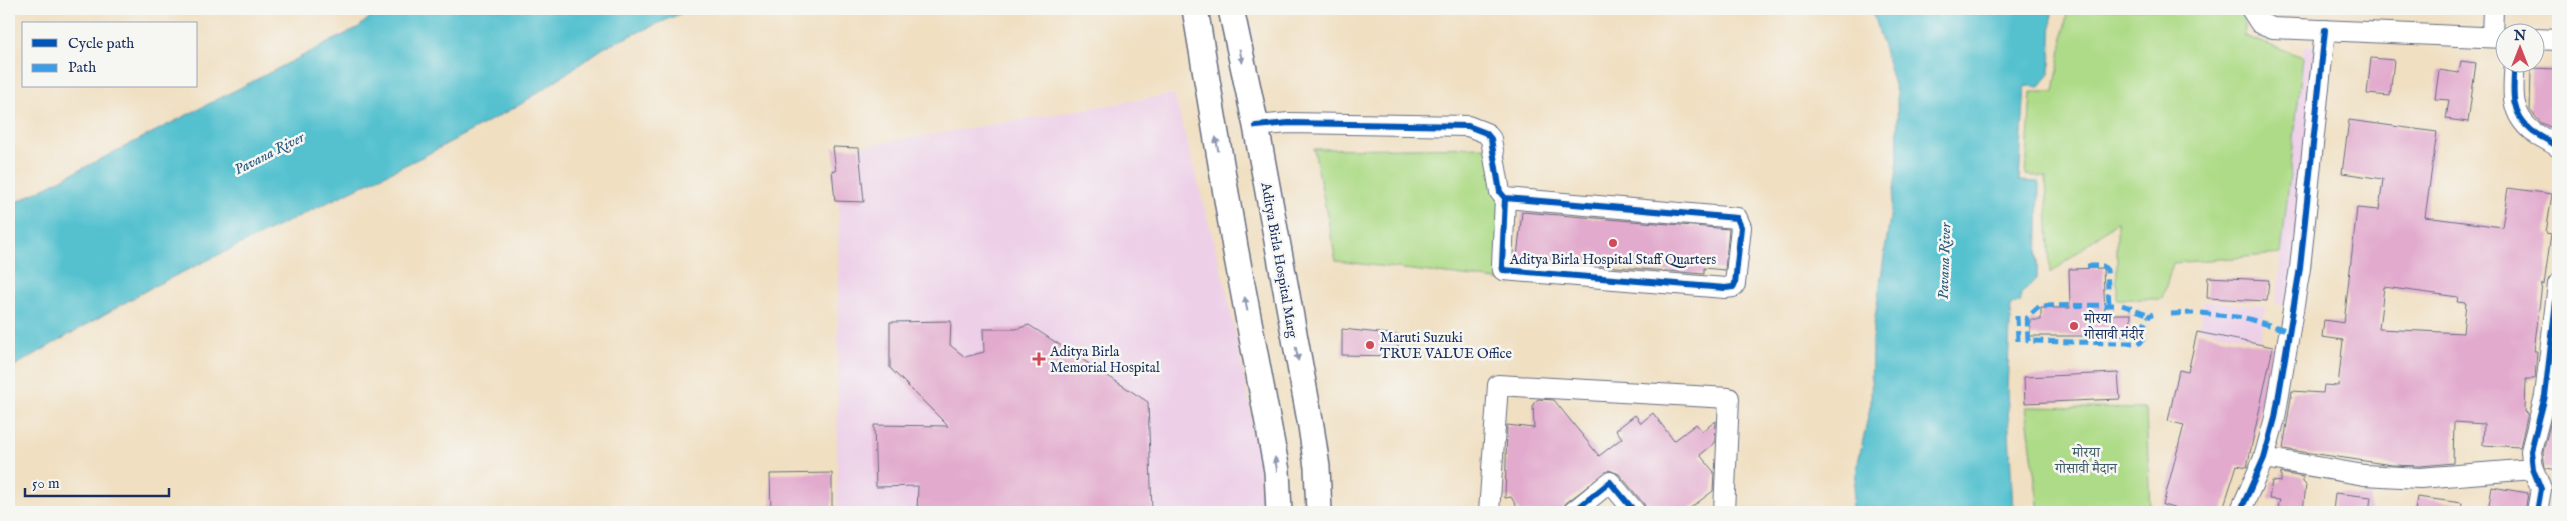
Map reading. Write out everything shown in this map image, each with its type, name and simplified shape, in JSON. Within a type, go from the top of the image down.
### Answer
[{"type":"main road","points":[[1196,9],[1235,247],[1274,452],[1279,512]]},
{"type":"main road","name":"Aditya Birla Hospital Marg","points":[[1231,9],[1256,126],[1312,434],[1317,467],[1319,512]]},
{"type":"street","points":[[2251,9],[2256,19],[2265,27],[2494,38]]},
{"type":"street","points":[[2493,9],[2495,22]]},
{"type":"street","points":[[2244,512],[2264,458],[2275,418],[2300,268],[2325,30]]},
{"type":"street","points":[[2544,39],[2558,40]]},
{"type":"street","points":[[2514,72],[2513,100],[2519,118],[2533,132],[2558,147]]},
{"type":"street","points":[[1256,126],[1299,123],[1468,126],[1478,128],[1491,139],[1500,192],[1505,198],[1502,265],[1504,270],[1725,288],[1733,287],[1735,284],[1741,227],[1739,221],[1733,216],[1505,198]]},
{"type":"street","points":[[2537,512],[2541,489],[2533,469],[2531,450],[2551,398],[2558,284]]},
{"type":"street","points":[[1489,512],[1498,385],[1729,398],[1724,512]]},
{"type":"street","points":[[2264,458],[2364,475],[2420,478],[2533,469]]},
{"type":"street","points":[[1573,512],[1610,482],[1635,512]]},
{"type":"shaded area","points":[[2304,46],[2323,48],[2294,305],[2276,304]]},
{"type":"shaded area","name":"Aditya Birla Memorial Hospital","points":[[1174,94],[1225,284],[1257,443],[1262,512],[837,512],[839,150]]},
{"type":"shaded area","points":[[2204,301],[2266,306],[2261,340],[2199,329]]},
{"type":"green space","points":[[2064,9],[2244,9],[2244,36],[2303,57],[2281,254],[2173,263],[2162,299],[2117,299],[2117,221],[2050,274],[2046,178],[2026,175],[2031,92],[2054,92],[2067,13]]},
{"type":"green space","points":[[1499,147],[1506,281],[1336,261],[1314,149]]},
{"type":"green space","name":"मोरया गोसावी मैदान","points":[[2026,407],[2146,409],[2150,512],[2039,512]]},
{"type":"water","name":"Pavana River","points":[[379,9],[691,9],[605,47],[521,104],[426,155],[154,286],[9,369],[9,206],[359,27]]},
{"type":"water","name":"Pavana River","points":[[1869,9],[2052,9],[2050,74],[2039,87],[2025,86],[2019,181],[2039,182],[2037,279],[2021,294],[2020,303],[2011,305],[2007,388],[2013,512],[1851,512],[1857,467],[1871,403],[1872,338],[1898,162],[1897,96],[1876,21]]},
{"type":"building","points":[[2371,58],[2394,60],[2390,96],[2367,94]]},
{"type":"building","points":[[2461,61],[2476,63],[2468,122],[2446,119],[2449,100],[2435,99],[2439,70],[2459,73]]},
{"type":"building","points":[[2544,68],[2558,69],[2558,131],[2540,122],[2530,110],[2531,72],[2544,72]]},
{"type":"building","points":[[2349,120],[2437,132],[2425,217],[2502,227],[2508,188],[2552,194],[2546,233],[2551,234],[2544,285],[2542,284],[2534,351],[2537,351],[2535,379],[2526,379],[2525,412],[2528,413],[2520,447],[2483,445],[2484,424],[2454,422],[2453,463],[2420,466],[2392,465],[2283,449],[2292,391],[2323,393],[2324,385],[2338,386],[2343,340],[2322,337],[2324,320],[2344,323],[2357,208],[2379,210],[2383,179],[2342,173]],"holes":[[[2384,287],[2458,297],[2457,302],[2466,303],[2463,333],[2379,329]]]},
{"type":"building","points":[[833,147],[859,148],[864,202],[835,201],[832,170],[836,171]]},
{"type":"building","name":"Aditya Birla Hospital Staff Quarters","points":[[1522,212],[1729,229],[1725,270],[1704,268],[1704,274],[1530,260],[1530,258],[1517,257]]},
{"type":"building","points":[[2103,268],[2105,314],[2131,314],[2130,336],[2030,336],[2030,320],[2041,320],[2041,308],[2070,308],[2069,269]]},
{"type":"building","points":[[2208,277],[2269,280],[2267,301],[2207,298]]},
{"type":"building","points":[[951,321],[950,345],[965,357],[984,352],[983,329],[1016,329],[1029,325],[1148,402],[1152,512],[917,512],[918,486],[876,487],[874,425],[948,426],[890,368],[890,322]]},
{"type":"building","name":"Maruti Suzuki TRUE VALUE Office","points":[[1342,329],[1399,335],[1397,356],[1342,355]]},
{"type":"building","points":[[2197,332],[2273,347],[2247,467],[2237,465],[2222,512],[2187,512],[2163,505],[2184,425],[2168,421],[2179,370],[2188,372]]},
{"type":"building","points":[[2118,373],[2120,399],[2025,403],[2024,377]]},
{"type":"building","points":[[1538,399],[1554,400],[1599,456],[1622,438],[1616,430],[1635,415],[1641,423],[1653,413],[1674,441],[1696,424],[1702,431],[1716,421],[1715,443],[1700,455],[1714,472],[1713,491],[1685,512],[1647,512],[1644,504],[1619,474],[1609,470],[1566,503],[1561,512],[1520,512],[1511,497],[1505,498],[1507,425],[1534,428],[1533,404]]},
{"type":"building","points":[[2554,409],[2558,409],[2558,470],[2545,468],[2543,452]]},
{"type":"building","points":[[832,473],[832,512],[771,512],[770,474]]},
{"type":"building","points":[[2281,473],[2303,477],[2303,482],[2306,485],[2303,511],[2278,507],[2280,500],[2269,499],[2272,481],[2281,482]]},
{"type":"building","points":[[2492,487],[2528,493],[2525,512],[2488,512]]},
{"type":"building","points":[[2335,493],[2371,497],[2369,512],[2333,512]]},
{"type":"building","points":[[2417,497],[2462,503],[2461,512],[2415,511]]},
{"type":"marked path","points":[[2087,266],[2103,266],[2107,270],[2109,304]]},
{"type":"marked path","points":[[2114,305],[2040,306],[2027,318],[2028,341],[2117,343]]},
{"type":"marked path","points":[[2122,305],[2150,315]]},
{"type":"marked path","points":[[2171,314],[2194,313]]},
{"type":"marked path","points":[[2201,313],[2245,318],[2290,331]]},
{"type":"marked path","points":[[2123,343],[2140,343],[2144,338],[2143,326],[2150,315],[2153,314]]},
{"type":"marked path","points":[[2017,316],[2018,341],[2021,341]]},
{"type":"cycle path","points":[[2240,512],[2264,458],[2275,418],[2300,268],[2325,30]]},
{"type":"cycle path","points":[[2514,72],[2513,91],[2519,116],[2532,131],[2558,147]]},
{"type":"cycle path","points":[[1256,126],[1289,123],[1468,126],[1486,133],[1491,139],[1500,192],[1505,198],[1737,218],[1741,227],[1735,284],[1733,287],[1725,288],[1503,270],[1505,198]]},
{"type":"cycle path","points":[[2537,512],[2541,489],[2533,469],[2531,451],[2545,396],[2558,284]]},
{"type":"cycle path","points":[[1573,512],[1610,482],[1635,512]]},
{"type":"place","name":"Aditya Birla Hospital Staff Quarters","points":[[1613,243]]},
{"type":"place","name":"मोरया गोसावी मंदीर","points":[[2074,326]]},
{"type":"place","name":"Maruti Suzuki TRUE VALUE Office","points":[[1370,345]]},
{"type":"place","name":"Aditya Birla Memorial Hospital","points":[[1039,359]]}]
